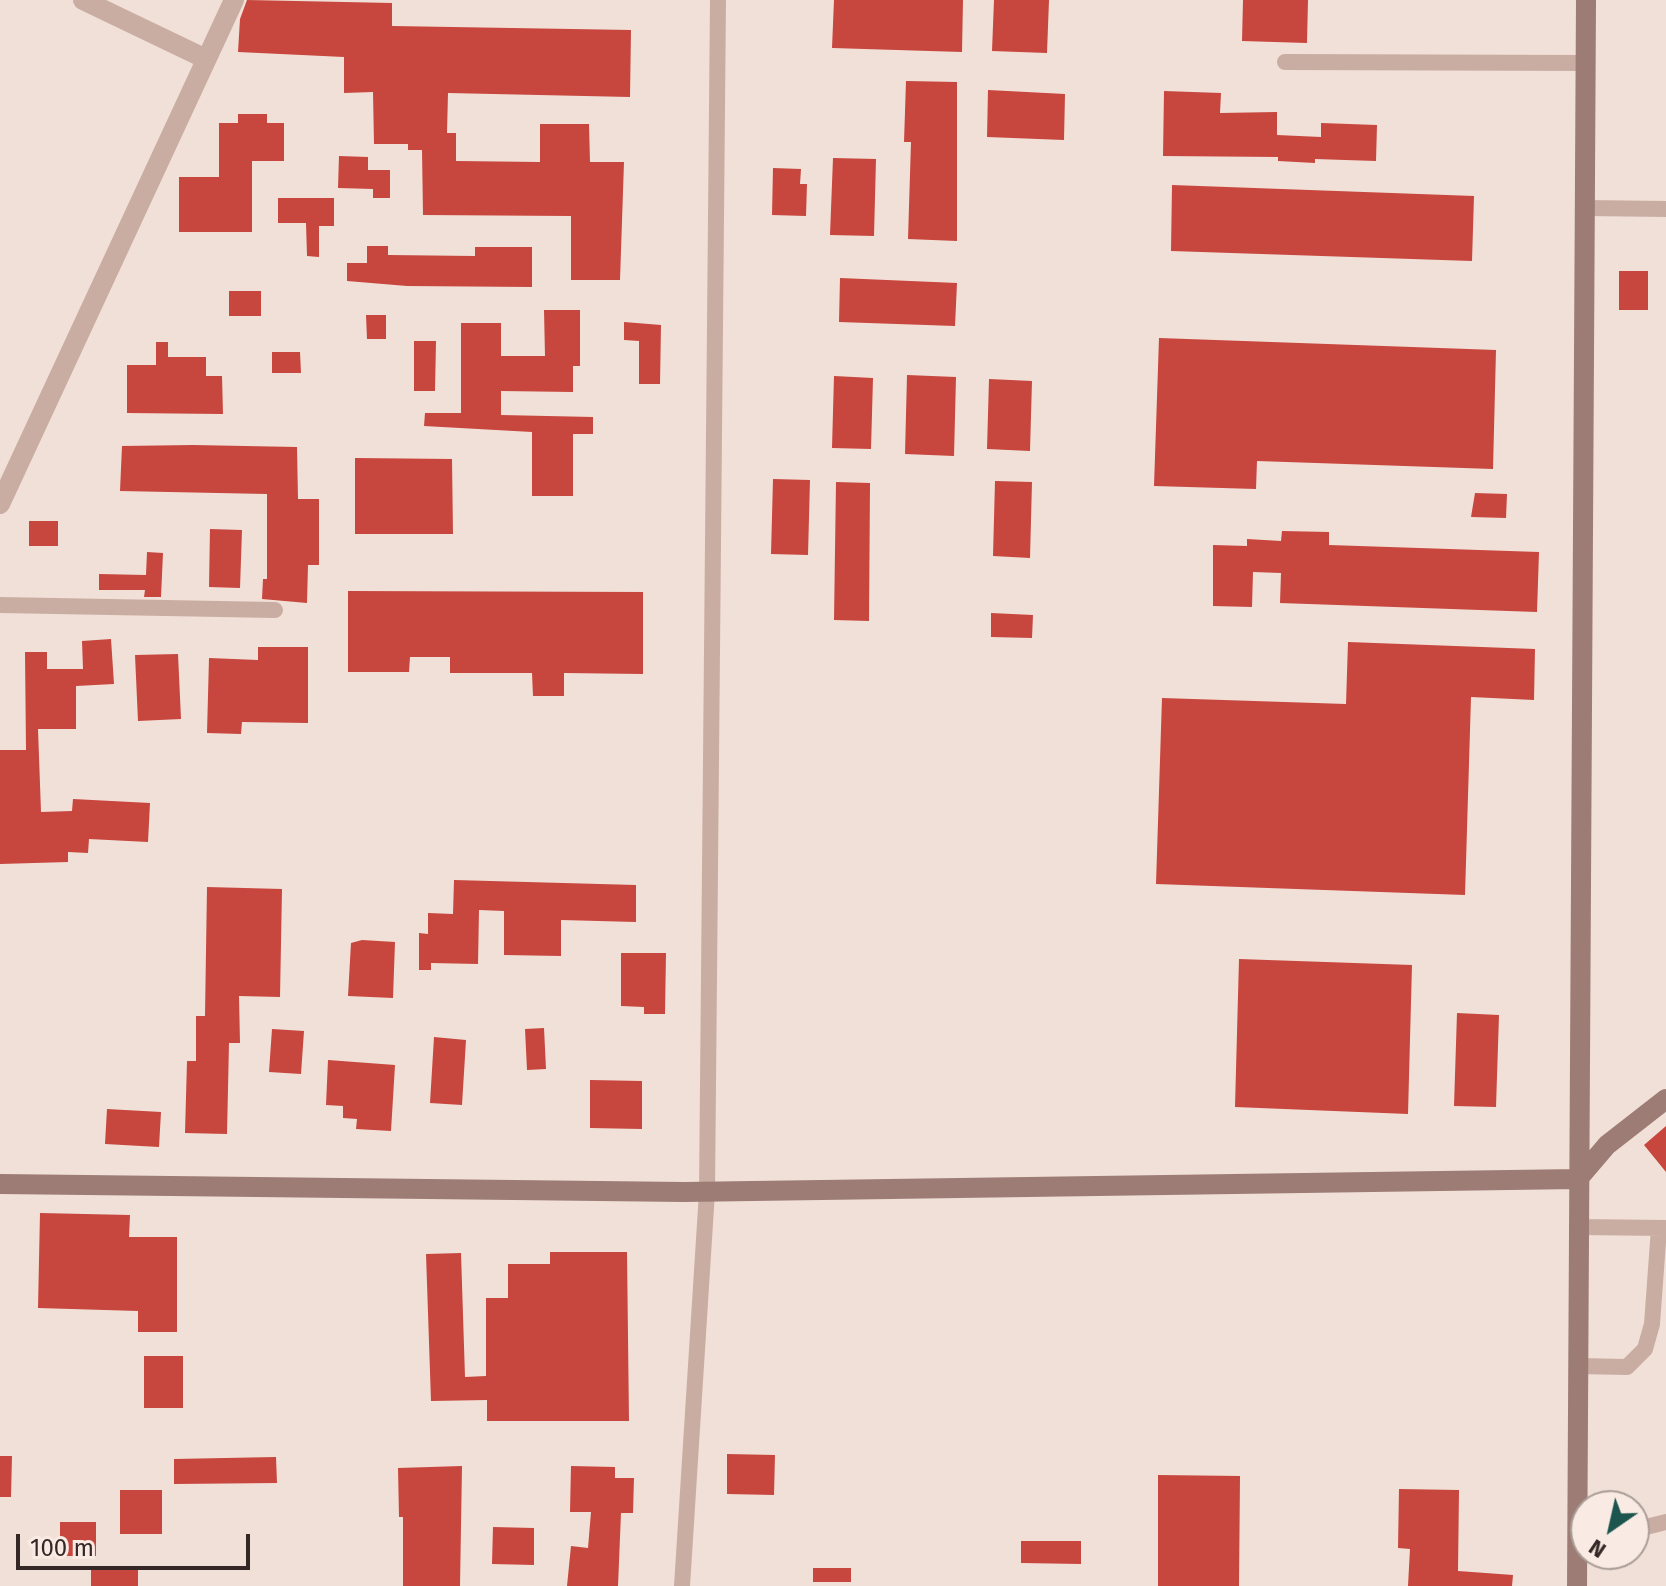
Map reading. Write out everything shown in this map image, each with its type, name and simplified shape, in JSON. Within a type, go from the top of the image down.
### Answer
[{"type":"main road","points":[[1580,1490],[1577,1227],[1586,0]]},
{"type":"main road","points":[[0,1184],[707,1192],[1578,1179],[1607,1145],[1666,1099]]},
{"type":"street","points":[[83,0],[206,59]]},
{"type":"street","points":[[0,504],[234,0]]},
{"type":"street","points":[[682,1586],[707,1192],[718,0]]},
{"type":"street","points":[[1285,62],[1586,63]]},
{"type":"street","points":[[1585,208],[1666,209]]},
{"type":"street","points":[[0,605],[275,610]]},
{"type":"street","points":[[1577,1227],[1663,1228],[1652,1324],[1645,1349],[1627,1367],[1577,1366]]},
{"type":"building","points":[[247,0],[392,3],[392,26],[631,30],[630,97],[448,93],[447,133],[456,133],[456,161],[540,162],[540,124],[589,124],[590,162],[624,162],[620,280],[571,280],[571,216],[423,215],[422,150],[408,150],[408,144],[374,144],[373,92],[344,93],[344,57],[238,52],[240,19]]},
{"type":"building","points":[[834,0],[963,0],[962,52],[832,48]]},
{"type":"building","points":[[994,0],[1049,0],[1047,53],[992,51]]},
{"type":"building","points":[[1243,0],[1308,0],[1307,43],[1242,41]]},
{"type":"building","points":[[906,81],[957,82],[957,241],[908,239],[911,142],[904,142]]},
{"type":"building","points":[[988,90],[1065,94],[1064,140],[987,137]]},
{"type":"building","points":[[1164,91],[1221,93],[1220,113],[1277,112],[1277,135],[1321,137],[1321,123],[1377,125],[1376,161],[1315,159],[1315,163],[1278,161],[1278,157],[1163,156]]},
{"type":"building","points":[[238,114],[267,114],[267,123],[284,123],[284,161],[252,161],[252,232],[179,232],[179,177],[219,177],[219,123],[238,123]]},
{"type":"building","points":[[339,156],[368,157],[368,170],[390,170],[390,198],[373,198],[373,189],[338,188]]},
{"type":"building","points":[[833,158],[876,159],[874,236],[830,235]]},
{"type":"building","points":[[773,168],[801,169],[800,184],[807,184],[806,216],[772,215]]},
{"type":"building","points":[[1172,185],[1474,196],[1472,261],[1171,251]]},
{"type":"building","points":[[278,198],[334,198],[334,226],[319,226],[319,257],[307,256],[306,223],[278,223]]},
{"type":"building","points":[[367,246],[388,246],[388,255],[475,256],[475,247],[532,247],[532,287],[407,286],[347,281],[347,263],[367,263]]},
{"type":"building","points":[[1619,271],[1648,271],[1648,310],[1619,310]]},
{"type":"building","points":[[840,278],[957,283],[955,326],[839,322]]},
{"type":"building","points":[[229,291],[261,291],[261,316],[229,316]]},
{"type":"building","points":[[544,310],[580,310],[580,366],[573,366],[573,392],[501,391],[501,415],[593,417],[593,434],[573,434],[573,496],[532,496],[532,432],[424,426],[425,413],[461,413],[461,323],[501,323],[501,356],[545,356]]},
{"type":"building","points":[[366,315],[386,315],[386,339],[367,339]]},
{"type":"building","points":[[624,322],[661,325],[660,384],[639,384],[639,341],[624,340]]},
{"type":"building","points":[[1159,338],[1496,350],[1493,469],[1257,461],[1256,489],[1154,486]]},
{"type":"building","points":[[414,341],[436,341],[435,391],[414,391]]},
{"type":"building","points":[[156,342],[168,342],[168,357],[206,357],[206,376],[222,376],[223,414],[127,413],[127,365],[156,365]]},
{"type":"building","points":[[272,352],[300,352],[301,373],[272,373]]},
{"type":"building","points":[[907,375],[956,377],[954,456],[905,454]]},
{"type":"building","points":[[834,376],[873,378],[871,449],[832,448]]},
{"type":"building","points":[[989,379],[1032,381],[1030,451],[987,449]]},
{"type":"building","points":[[122,446],[297,447],[298,499],[319,499],[319,565],[308,565],[307,603],[262,599],[263,579],[267,579],[267,494],[120,491]]},
{"type":"building","points":[[355,458],[452,459],[453,534],[355,534]]},
{"type":"building","points":[[773,479],[810,480],[808,555],[771,554]]},
{"type":"building","points":[[995,481],[1032,482],[1030,558],[993,556]]},
{"type":"building","points":[[836,482],[870,483],[869,621],[834,620]]},
{"type":"building","points":[[1475,493],[1507,494],[1506,518],[1471,517]]},
{"type":"building","points":[[29,521],[58,521],[58,546],[29,546]]},
{"type":"building","points":[[210,529],[242,530],[240,588],[209,587]]},
{"type":"building","points":[[1282,531],[1329,532],[1329,545],[1539,552],[1537,612],[1280,603],[1281,573],[1253,572],[1252,607],[1213,606],[1213,545],[1247,546],[1247,539],[1281,541]]},
{"type":"building","points":[[147,552],[163,553],[161,597],[144,597],[145,590],[99,590],[99,574],[146,575]]},
{"type":"building","points":[[348,591],[643,592],[643,674],[564,673],[564,696],[533,696],[532,673],[450,673],[450,657],[410,657],[409,672],[348,672]]},
{"type":"building","points":[[991,613],[1033,615],[1032,638],[991,637]]},
{"type":"building","points":[[111,639],[114,684],[76,686],[76,729],[38,729],[41,812],[72,811],[73,799],[150,803],[148,842],[89,839],[88,853],[68,852],[68,862],[0,864],[0,750],[26,750],[25,652],[47,652],[47,669],[83,669],[82,641]]},
{"type":"building","points":[[1348,642],[1535,649],[1534,700],[1471,697],[1465,895],[1156,884],[1162,698],[1346,704]]},
{"type":"building","points":[[258,647],[308,647],[308,723],[242,722],[241,734],[207,733],[209,658],[258,660]]},
{"type":"building","points":[[178,654],[181,719],[138,721],[135,655]]},
{"type":"building","points":[[454,880],[636,885],[636,922],[561,920],[561,956],[504,955],[504,911],[479,910],[478,964],[431,963],[431,970],[419,970],[419,933],[428,934],[428,913],[453,914]]},
{"type":"building","points":[[207,887],[282,889],[280,997],[239,996],[240,1043],[229,1043],[227,1134],[185,1133],[187,1061],[196,1061],[196,1016],[205,1016]]},
{"type":"building","points":[[362,940],[395,942],[393,998],[348,996],[351,943]]},
{"type":"building","points":[[621,953],[666,953],[665,1014],[644,1014],[644,1007],[621,1006]]},
{"type":"building","points":[[1239,959],[1412,965],[1408,1114],[1235,1107]]},
{"type":"building","points":[[1457,1013],[1499,1015],[1496,1107],[1454,1106]]},
{"type":"building","points":[[544,1028],[546,1069],[527,1070],[525,1029]]},
{"type":"building","points":[[272,1029],[304,1031],[301,1074],[269,1072]]},
{"type":"building","points":[[434,1037],[466,1040],[462,1105],[430,1103]]},
{"type":"building","points":[[328,1060],[395,1065],[391,1131],[356,1129],[357,1119],[343,1118],[343,1106],[326,1105]]},
{"type":"building","points":[[590,1080],[642,1081],[642,1129],[590,1128]]},
{"type":"building","points":[[107,1109],[161,1112],[159,1147],[105,1144]]},
{"type":"building","points":[[1666,1126],[1666,1172],[1644,1145]]},
{"type":"building","points":[[40,1213],[130,1215],[129,1237],[177,1237],[177,1332],[138,1332],[138,1311],[38,1308]]},
{"type":"building","points":[[550,1252],[627,1252],[629,1421],[487,1421],[487,1400],[431,1401],[426,1254],[461,1253],[465,1377],[486,1376],[486,1298],[508,1298],[508,1264],[550,1264]]},
{"type":"building","points":[[144,1356],[183,1356],[183,1408],[144,1408]]},
{"type":"building","points":[[727,1454],[775,1455],[774,1495],[727,1494]]},
{"type":"building","points":[[0,1456],[12,1456],[11,1497],[0,1497]]},
{"type":"building","points":[[276,1457],[277,1483],[174,1484],[174,1459]]},
{"type":"building","points":[[462,1466],[460,1586],[403,1586],[403,1517],[399,1517],[398,1468]]},
{"type":"building","points":[[571,1466],[615,1467],[615,1478],[634,1478],[633,1513],[621,1513],[618,1586],[567,1586],[571,1546],[588,1548],[591,1512],[570,1512]]},
{"type":"building","points":[[1158,1475],[1240,1476],[1239,1586],[1158,1586]]},
{"type":"building","points":[[1399,1489],[1459,1490],[1458,1571],[1513,1575],[1512,1586],[1408,1586],[1410,1549],[1398,1548]]},
{"type":"building","points":[[120,1490],[162,1490],[162,1534],[120,1534]]},
{"type":"building","points":[[60,1522],[96,1522],[96,1556],[60,1556]]},
{"type":"building","points":[[493,1527],[534,1528],[534,1565],[492,1564]]},
{"type":"building","points":[[1021,1541],[1081,1541],[1081,1564],[1021,1563]]},
{"type":"building","points":[[813,1568],[851,1568],[851,1582],[813,1582]]},
{"type":"building","points":[[91,1570],[138,1570],[138,1586],[91,1586]]}]
